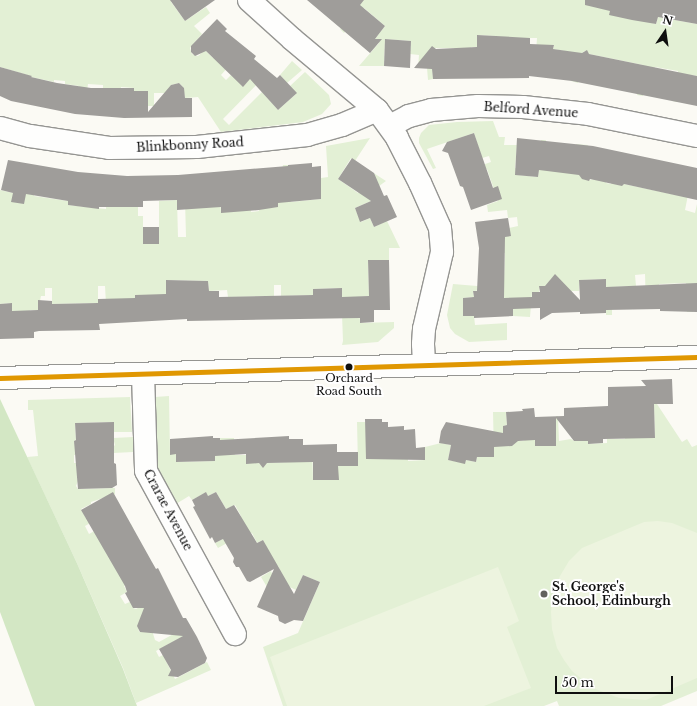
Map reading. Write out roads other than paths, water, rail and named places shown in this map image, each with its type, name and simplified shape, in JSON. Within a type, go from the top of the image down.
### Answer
[{"type":"street","points":[[249,0],[383,118],[420,182],[435,215],[441,239],[440,266],[423,336],[424,364]]},
{"type":"street","name":"Belford Avenue","points":[[383,118],[409,116],[431,110],[466,107],[523,107],[588,114],[697,136]]},
{"type":"street","name":"Blinkbonny Road","points":[[0,128],[30,136],[109,148],[197,147],[307,135],[342,125],[383,118]]},
{"type":"street","points":[[0,378],[424,364],[697,358]]},
{"type":"street","name":"Crarae Avenue","points":[[143,374],[146,471],[235,634]]},
{"type":"place","name":"Orchard Road South","points":[[349,367]]},
{"type":"place","name":"St. George's School, Edinburgh","points":[[544,594]]}]
